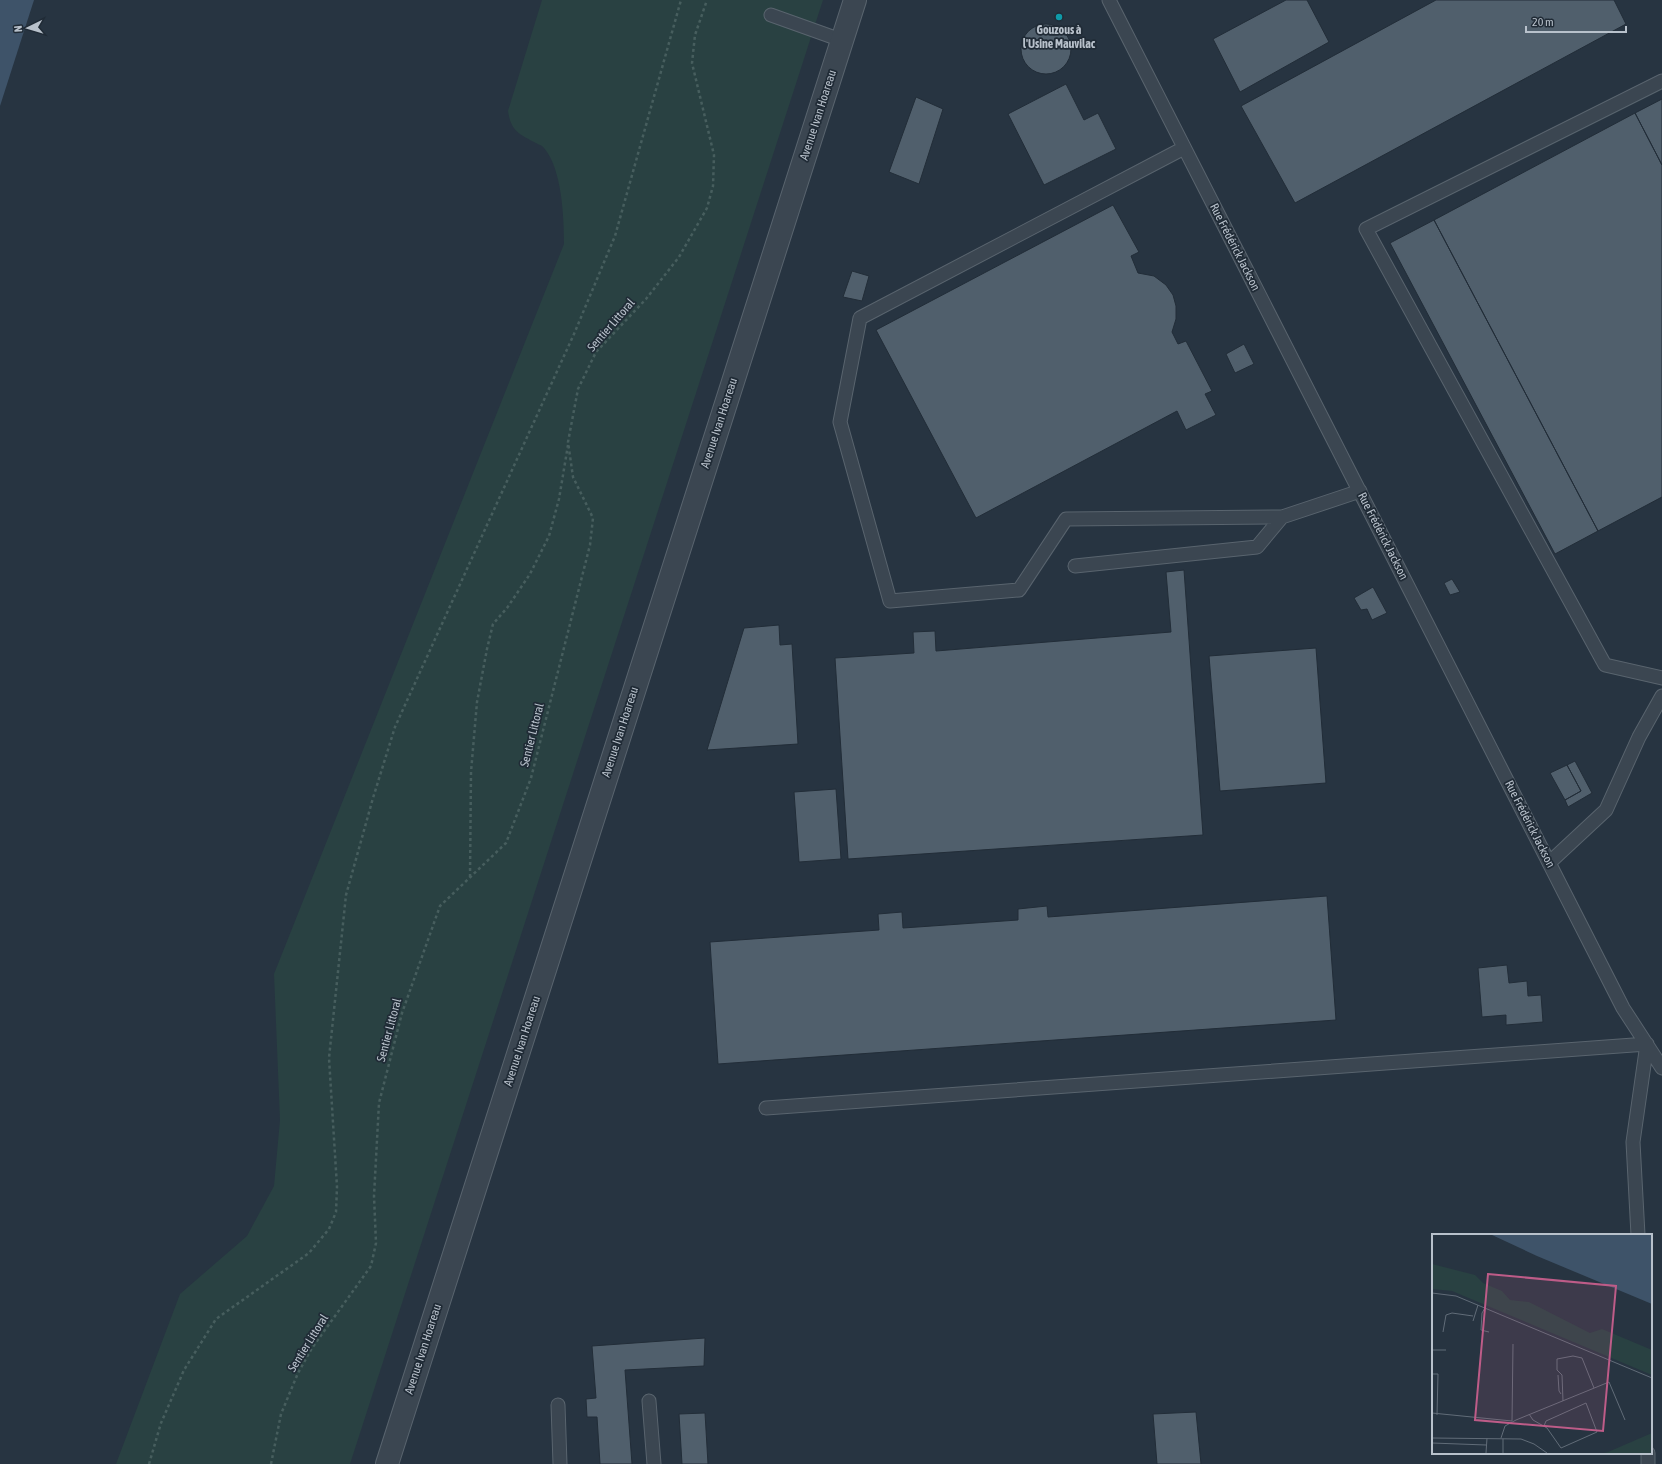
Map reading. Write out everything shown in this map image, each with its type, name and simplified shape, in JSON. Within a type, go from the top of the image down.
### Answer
[{"type":"street","name":"Avenue Ivan Hoareau","points":[[387,1464],[854,0]]},
{"type":"lane","name":"Rue Frédérick Jackson","points":[[1109,0],[1623,1008],[1662,1068]]},
{"type":"lane","points":[[771,15],[842,40]]},
{"type":"lane","points":[[1662,81],[1366,228],[1606,665],[1662,678]]},
{"type":"lane","points":[[1184,148],[860,318],[840,422],[890,601],[1019,590],[1066,519],[1282,517],[1360,492]]},
{"type":"lane","points":[[1075,566],[1257,547],[1282,517]]},
{"type":"lane","points":[[1549,863],[1606,810],[1638,737],[1662,696]]},
{"type":"lane","points":[[766,1108],[1647,1044],[1633,1142],[1638,1234]]},
{"type":"lane","points":[[649,1401],[654,1464]]},
{"type":"lane","points":[[558,1405],[560,1464]]},
{"type":"path","points":[[149,1464],[161,1423],[184,1370],[216,1319],[309,1253],[329,1229],[336,1212],[337,1187],[329,1058],[346,894],[373,798],[395,727],[574,334],[615,236],[681,0]]},
{"type":"path","name":"Sentier Littoral","points":[[271,1464],[281,1414],[298,1373],[312,1348],[371,1266],[376,1243],[374,1196],[379,1103],[402,1013],[440,906],[506,843],[531,778],[590,545],[593,518],[573,476],[568,442],[578,389],[596,352],[646,299],[679,257],[707,208],[713,186],[714,155],[692,63],[695,35],[707,0]]},
{"type":"path","points":[[470,877],[471,772],[477,702],[487,649],[493,624],[507,608],[530,574],[549,536],[559,499],[568,442]]},
{"type":"green space","points":[[542,0],[823,0],[350,1464],[116,1464],[180,1294],[247,1236],[274,1186],[280,1120],[274,974],[564,244],[561,194],[555,168],[550,157],[541,145],[523,136],[513,127],[508,111]]},
{"type":"water","points":[[0,0],[34,0],[0,106]]},
{"type":"building","points":[[1286,0],[1307,0],[1329,42],[1240,92],[1213,39]]},
{"type":"building","points":[[1436,0],[1614,0],[1626,24],[1295,203],[1241,106]]},
{"type":"building","points":[[1046,24],[1060,28],[1067,35],[1071,49],[1067,63],[1060,70],[1046,74],[1032,70],[1025,63],[1021,49],[1025,35],[1032,28]]},
{"type":"building","points":[[1066,84],[1084,120],[1098,113],[1116,149],[1044,185],[1008,114]]},
{"type":"building","points":[[916,97],[943,109],[919,184],[889,172]]},
{"type":"building","points":[[1662,99],[1662,165],[1635,113]]},
{"type":"building","points":[[1635,113],[1662,165],[1662,497],[1598,531],[1434,220]]},
{"type":"building","points":[[1113,205],[1139,252],[1131,256],[1138,273],[1154,276],[1166,285],[1173,295],[1176,306],[1176,319],[1172,332],[1178,344],[1186,341],[1212,391],[1205,394],[1216,415],[1186,430],[1177,411],[976,518],[876,330]]},
{"type":"building","points":[[1434,220],[1598,531],[1555,554],[1390,243]]},
{"type":"building","points":[[852,271],[869,276],[862,301],[843,297]]},
{"type":"building","points":[[1244,344],[1254,364],[1235,373],[1226,354]]},
{"type":"building","points":[[1184,570],[1203,835],[848,859],[835,658],[914,653],[913,632],[935,631],[936,651],[1171,632],[1166,572]]},
{"type":"building","points":[[1452,579],[1460,592],[1450,595],[1444,583]]},
{"type":"building","points":[[1373,587],[1387,613],[1372,620],[1367,609],[1361,610],[1354,598]]},
{"type":"building","points":[[779,625],[780,645],[792,644],[798,744],[707,750],[744,628]]},
{"type":"building","points":[[1316,648],[1326,783],[1220,791],[1209,656]]},
{"type":"building","points":[[1575,761],[1592,793],[1568,807],[1565,800],[1581,791],[1567,765]]},
{"type":"building","points":[[1567,765],[1581,791],[1565,800],[1550,773]]},
{"type":"building","points":[[836,789],[841,859],[799,862],[794,792]]},
{"type":"building","points":[[1327,896],[1336,1020],[718,1064],[710,942],[879,930],[878,914],[902,912],[903,928],[1018,920],[1018,909],[1047,906],[1048,917]]},
{"type":"building","points":[[1507,965],[1509,983],[1527,981],[1528,996],[1541,995],[1543,1022],[1506,1025],[1506,1015],[1482,1017],[1478,968]]},
{"type":"building","points":[[705,1338],[704,1366],[625,1370],[632,1464],[600,1464],[597,1417],[587,1417],[586,1399],[596,1398],[592,1346]]},
{"type":"building","points":[[1196,1412],[1201,1464],[1157,1464],[1153,1414]]},
{"type":"building","points":[[705,1413],[708,1464],[682,1464],[679,1414]]},
{"type":"place","name":"Gouzous à l'Usine Mauvilac","points":[[1059,17]]}]
